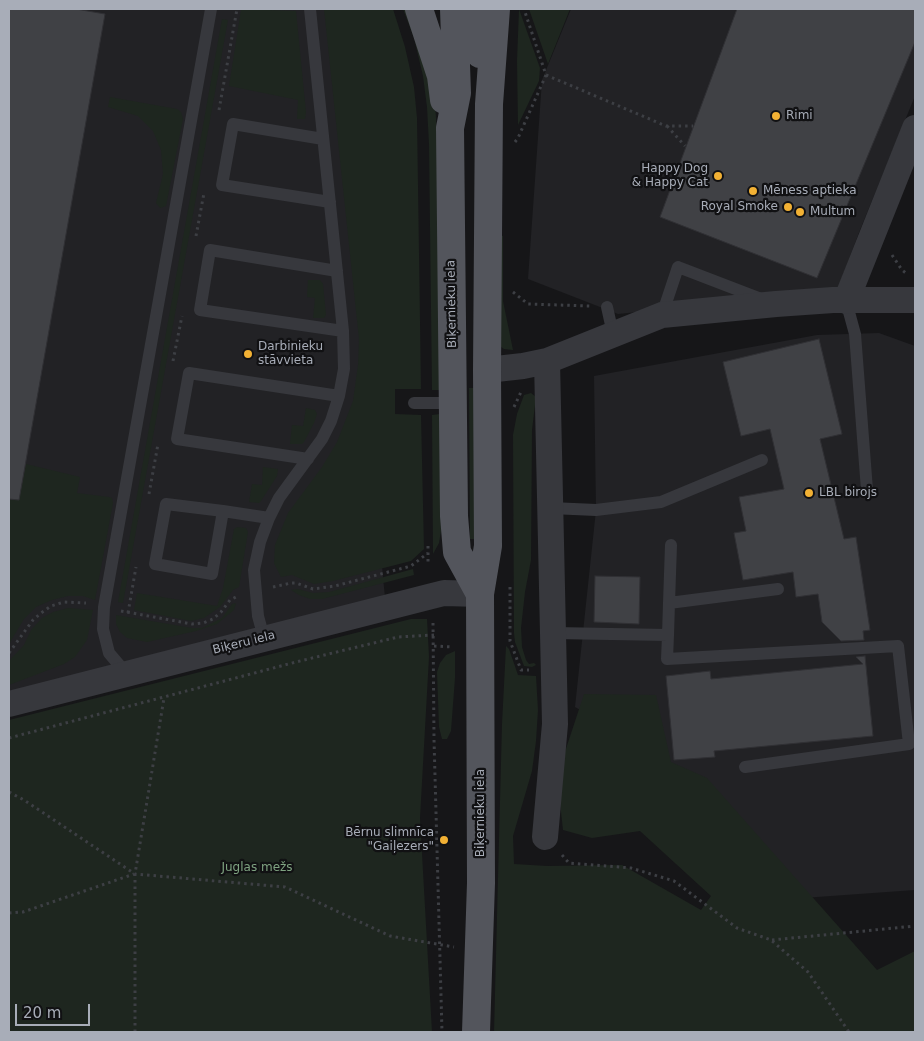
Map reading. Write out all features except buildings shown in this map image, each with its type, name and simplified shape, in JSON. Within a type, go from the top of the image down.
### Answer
[{"type":"main road","points":[[419,9],[441,76],[450,128]]},
{"type":"main road","name":"Biķernieku iela","points":[[454,9],[457,93],[450,128],[454,516],[456,552],[480,594]]},
{"type":"main road","name":"Biķernieku iela","points":[[477,9],[477,36],[489,104]]},
{"type":"main road","name":"Biķernieku iela","points":[[476,1032],[481,883],[480,594],[488,546],[489,104],[496,9]]},
{"type":"main road","points":[[453,371],[487,370]]},
{"type":"street","points":[[846,301],[915,128]]},
{"type":"street","points":[[487,370],[548,361],[662,315],[776,304],[915,300]]},
{"type":"street","points":[[545,836],[555,724],[548,361]]},
{"type":"street","name":"Biķeru iela","points":[[9,704],[438,594],[480,594]]},
{"type":"lane","points":[[126,673],[109,653],[103,629],[104,607],[210,9]]},
{"type":"lane","points":[[264,638],[258,616],[254,570],[260,542],[269,518],[283,492],[322,439],[331,421],[339,396],[344,369],[343,331],[310,9]]},
{"type":"lane","points":[[323,139],[233,124],[222,185],[330,202]]},
{"type":"lane","points":[[337,271],[210,250],[200,310],[343,331]]},
{"type":"lane","points":[[662,315],[678,267],[776,304]]},
{"type":"lane","points":[[846,301],[855,334],[867,490]]},
{"type":"lane","points":[[607,307],[613,334]]},
{"type":"lane","points":[[308,459],[177,439],[189,373],[339,396]]},
{"type":"lane","points":[[414,403],[453,403]]},
{"type":"lane","points":[[551,508],[596,510],[661,502],[762,460]]},
{"type":"lane","points":[[223,511],[212,574],[155,564],[166,504],[223,511],[269,518]]},
{"type":"lane","points":[[672,545],[668,659],[898,646],[909,744],[745,767]]},
{"type":"lane","points":[[669,603],[778,588]]},
{"type":"lane","points":[[554,633],[668,635]]},
{"type":"path","points":[[510,146],[518,138],[546,76],[523,9]]},
{"type":"path","points":[[546,76],[666,126],[693,126]]},
{"type":"path","points":[[666,126],[685,146]]},
{"type":"path","points":[[508,288],[528,304],[607,307]]},
{"type":"path","points":[[9,653],[33,620],[51,606],[64,602],[83,602],[192,624],[213,619],[230,600],[256,591],[291,583],[313,589],[335,586],[411,566],[428,553]]},
{"type":"path","points":[[434,624],[434,739],[442,1032]]},
{"type":"path","points":[[9,738],[398,637],[434,635]]},
{"type":"path","points":[[434,646],[455,647]]},
{"type":"path","points":[[135,1032],[135,874],[164,698]]},
{"type":"path","points":[[9,792],[135,874]]},
{"type":"path","points":[[545,836],[568,863],[631,868],[674,881],[737,928],[771,940],[808,972],[849,1032]]},
{"type":"path","points":[[9,913],[23,912],[135,874],[285,887],[390,936],[479,951]]},
{"type":"path","points":[[771,940],[915,926]]},
{"type":"shaded area","points":[[9,9],[328,9],[387,619],[9,716]]},
{"type":"shaded area","points":[[571,9],[915,9],[915,96],[836,293],[618,314],[528,279],[542,80]]},
{"type":"shaded area","points":[[879,333],[915,346],[915,890],[789,899],[659,754],[575,707],[596,510],[594,376],[817,335]]},
{"type":"green space","points":[[324,9],[393,9],[405,47],[414,87],[417,118],[421,389],[395,389],[395,414],[421,415],[424,549],[411,561],[314,584],[292,575],[281,577],[274,563],[275,545],[288,513],[322,467],[337,442],[353,401],[358,365],[359,339]]},
{"type":"green space","points":[[403,9],[411,9],[435,102],[440,390],[432,390],[427,107],[423,76],[414,38]]},
{"type":"green space","points":[[519,9],[540,68],[539,81],[518,125],[517,61]]},
{"type":"green space","points":[[529,9],[570,9],[548,64]]},
{"type":"green space","points":[[241,10],[296,11],[306,112],[305,119],[297,119],[298,100],[229,86]]},
{"type":"green space","points":[[222,19],[228,20],[123,603],[118,602]]},
{"type":"green space","points":[[110,97],[177,109],[181,112],[183,119],[166,206],[160,208],[156,203],[163,174],[161,150],[153,131],[138,116],[108,107]]},
{"type":"green space","points":[[501,235],[503,236],[503,301],[513,350],[504,349],[498,345]]},
{"type":"green space","points":[[308,280],[320,280],[323,284],[326,315],[324,318],[313,318],[315,298],[307,297]]},
{"type":"green space","points":[[469,388],[477,388],[478,525],[474,539],[470,539]]},
{"type":"green space","points":[[531,393],[536,397],[532,430],[531,560],[521,628],[522,647],[526,660],[529,664],[534,663],[536,665],[532,667],[524,666],[515,642],[514,633],[513,435],[517,414],[524,395]]},
{"type":"green space","points":[[306,408],[315,410],[317,414],[314,423],[302,444],[290,444],[292,425],[303,426]]},
{"type":"green space","points":[[440,414],[441,531],[439,543],[433,554],[432,415]]},
{"type":"green space","points":[[26,464],[80,477],[77,493],[109,497],[112,498],[113,503],[95,600],[83,596],[68,596],[36,607],[24,619],[9,644],[9,487],[21,489]]},
{"type":"green space","points":[[263,467],[278,469],[277,476],[259,503],[249,502],[252,484],[262,485]]},
{"type":"green space","points":[[237,527],[246,528],[248,532],[239,587],[233,590],[220,607],[204,618],[191,621],[134,610],[137,593],[217,606],[223,588],[234,529]]},
{"type":"green space","points":[[413,569],[414,575],[322,599],[310,599],[291,590],[298,589],[313,593],[329,592]]},
{"type":"green space","points":[[236,603],[234,610],[217,624],[196,631],[147,642],[127,638],[120,632],[116,624],[116,615],[202,628],[222,618],[232,604]]},
{"type":"green space","points":[[68,608],[93,610],[87,640],[75,657],[64,664],[9,685],[9,661],[24,645],[31,630],[42,618],[53,612]]},
{"type":"green space","name":"Juglas mežs","points":[[411,619],[427,619],[429,657],[420,818],[432,1032],[9,1032],[9,720]]},
{"type":"green space","points":[[506,646],[509,649],[518,675],[536,676],[538,710],[532,771],[513,836],[514,864],[547,866],[622,865],[701,910],[711,896],[640,831],[592,838],[563,830],[557,776],[584,694],[656,695],[671,762],[707,778],[877,970],[915,951],[915,1032],[494,1032],[502,724]]},
{"type":"green space","points":[[455,651],[451,731],[447,739],[442,739],[439,727],[437,672],[440,663],[446,655]]},
{"type":"place","name":"Rimi","points":[[776,116]]},
{"type":"place","name":"Happy Dog & Happy Cat","points":[[718,176]]},
{"type":"place","name":"Mēness aptieka","points":[[753,191]]},
{"type":"place","name":"Royal Smoke","points":[[788,207]]},
{"type":"place","name":"Multum","points":[[800,212]]},
{"type":"place","name":"Darbinieku stāvvieta","points":[[248,354]]},
{"type":"place","name":"LBL birojs","points":[[809,493]]},
{"type":"place","name":"Bērnu slimnīca \"Gaiļezers\"","points":[[444,840]]}]
